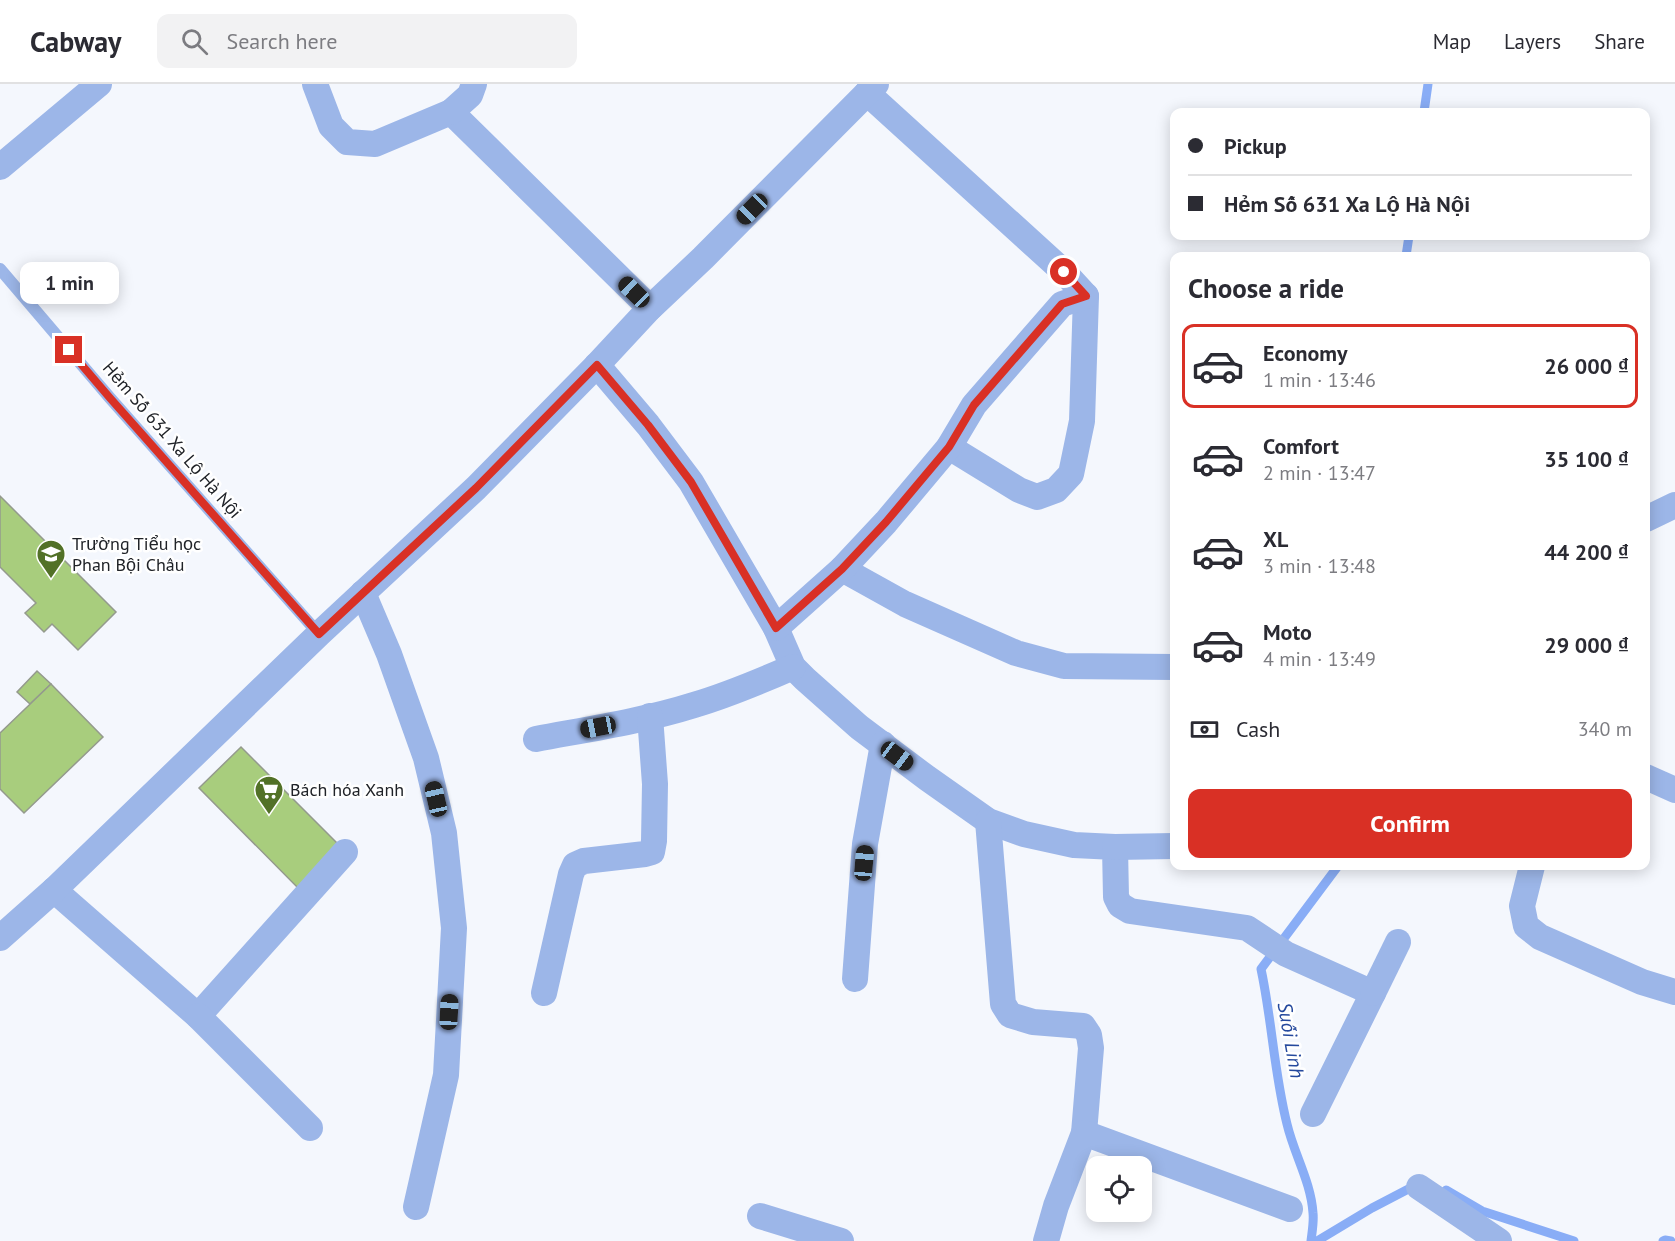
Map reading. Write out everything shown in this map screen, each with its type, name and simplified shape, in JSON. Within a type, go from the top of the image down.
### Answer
[{"type":"street","points":[[0,167],[99,84]]},
{"type":"street","points":[[315,84],[331,126],[347,142],[375,144],[451,112],[470,95],[474,84]]},
{"type":"street","points":[[0,938],[54,890],[319,634],[476,488],[651,308],[871,88],[1064,272],[1086,296],[1082,421],[1071,474],[1056,490],[1037,496],[1019,490],[949,447]]},
{"type":"street","points":[[451,112],[651,308]]},
{"type":"street","points":[[776,628],[842,569],[886,522],[949,447],[974,405],[1062,304],[1086,296]]},
{"type":"street","points":[[597,365],[648,425],[691,482],[776,628],[793,667],[850,719],[988,821],[1024,834],[1074,845],[1170,846]]},
{"type":"street","points":[[1650,517],[1675,505]]},
{"type":"street","points":[[842,569],[905,604],[1016,653],[1064,666],[1170,667]]},
{"type":"street","points":[[363,593],[389,654],[426,758],[444,833],[454,928],[446,1075],[416,1207]]},
{"type":"street","points":[[536,739],[695,705],[793,667]]},
{"type":"street","points":[[544,993],[575,865],[584,861],[652,852],[655,784],[651,716]]},
{"type":"street","points":[[855,979],[865,844],[883,744]]},
{"type":"street","points":[[1650,779],[1675,789]]},
{"type":"street","points":[[988,821],[1003,1004],[1010,1015],[1033,1022],[1083,1026],[1089,1035],[1091,1048],[1084,1134],[1056,1206],[1046,1241]]},
{"type":"street","points":[[1115,847],[1116,897],[1120,905],[1130,911],[1247,928],[1286,954],[1373,993]]},
{"type":"street","points":[[198,1016],[345,852]]},
{"type":"street","points":[[1531,870],[1522,906],[1526,926],[1540,937],[1642,982],[1675,992]]},
{"type":"street","points":[[54,890],[198,1016],[310,1128]]},
{"type":"street","points":[[1313,1114],[1398,942]]},
{"type":"street","points":[[1084,1134],[1290,1209]]},
{"type":"street","points":[[1419,1187],[1499,1241]]},
{"type":"street","points":[[760,1216],[841,1241]]},
{"type":"lane","name":"Hẻm Số 631 Xa Lộ Hà Nội","points":[[0,269],[110,398],[319,634]]},
{"type":"building","points":[[0,496],[116,612],[78,650],[52,624],[44,632],[25,613],[36,603],[0,567]]},
{"type":"building","points":[[37,671],[51,684],[30,704],[17,692]]},
{"type":"building","points":[[51,684],[103,737],[24,813],[0,789],[0,733]]},
{"type":"building","name":"Bách hóa Xanh","points":[[241,747],[339,845],[299,889],[199,788]]},
{"type":"waterway","name":"Suối Linh","points":[[1425,108],[1428,84]]},
{"type":"waterway","name":"Suối Linh","points":[[1407,252],[1408,240]]},
{"type":"waterway","name":"Suối Linh","points":[[1311,1241],[1312,1202],[1290,1135],[1283,1105],[1261,969],[1335,870]]},
{"type":"waterway","points":[[1317,1241],[1418,1184]]},
{"type":"waterway","points":[[1446,1190],[1482,1211],[1574,1241]]},
{"type":"waterway","points":[[1663,1241],[1671,1241]]},
{"type":"place","name":"Trường Tiểu học Phan Bội Châu","points":[[51,580]]},
{"type":"place","name":"Bách hóa Xanh","points":[[269,816]]},
{"type":"route","points":[[69,350],[319,634],[476,488],[597,365],[648,425],[691,482],[776,628],[842,569],[886,522],[949,447],[974,405],[1062,304],[1086,296],[1064,272]]}]
